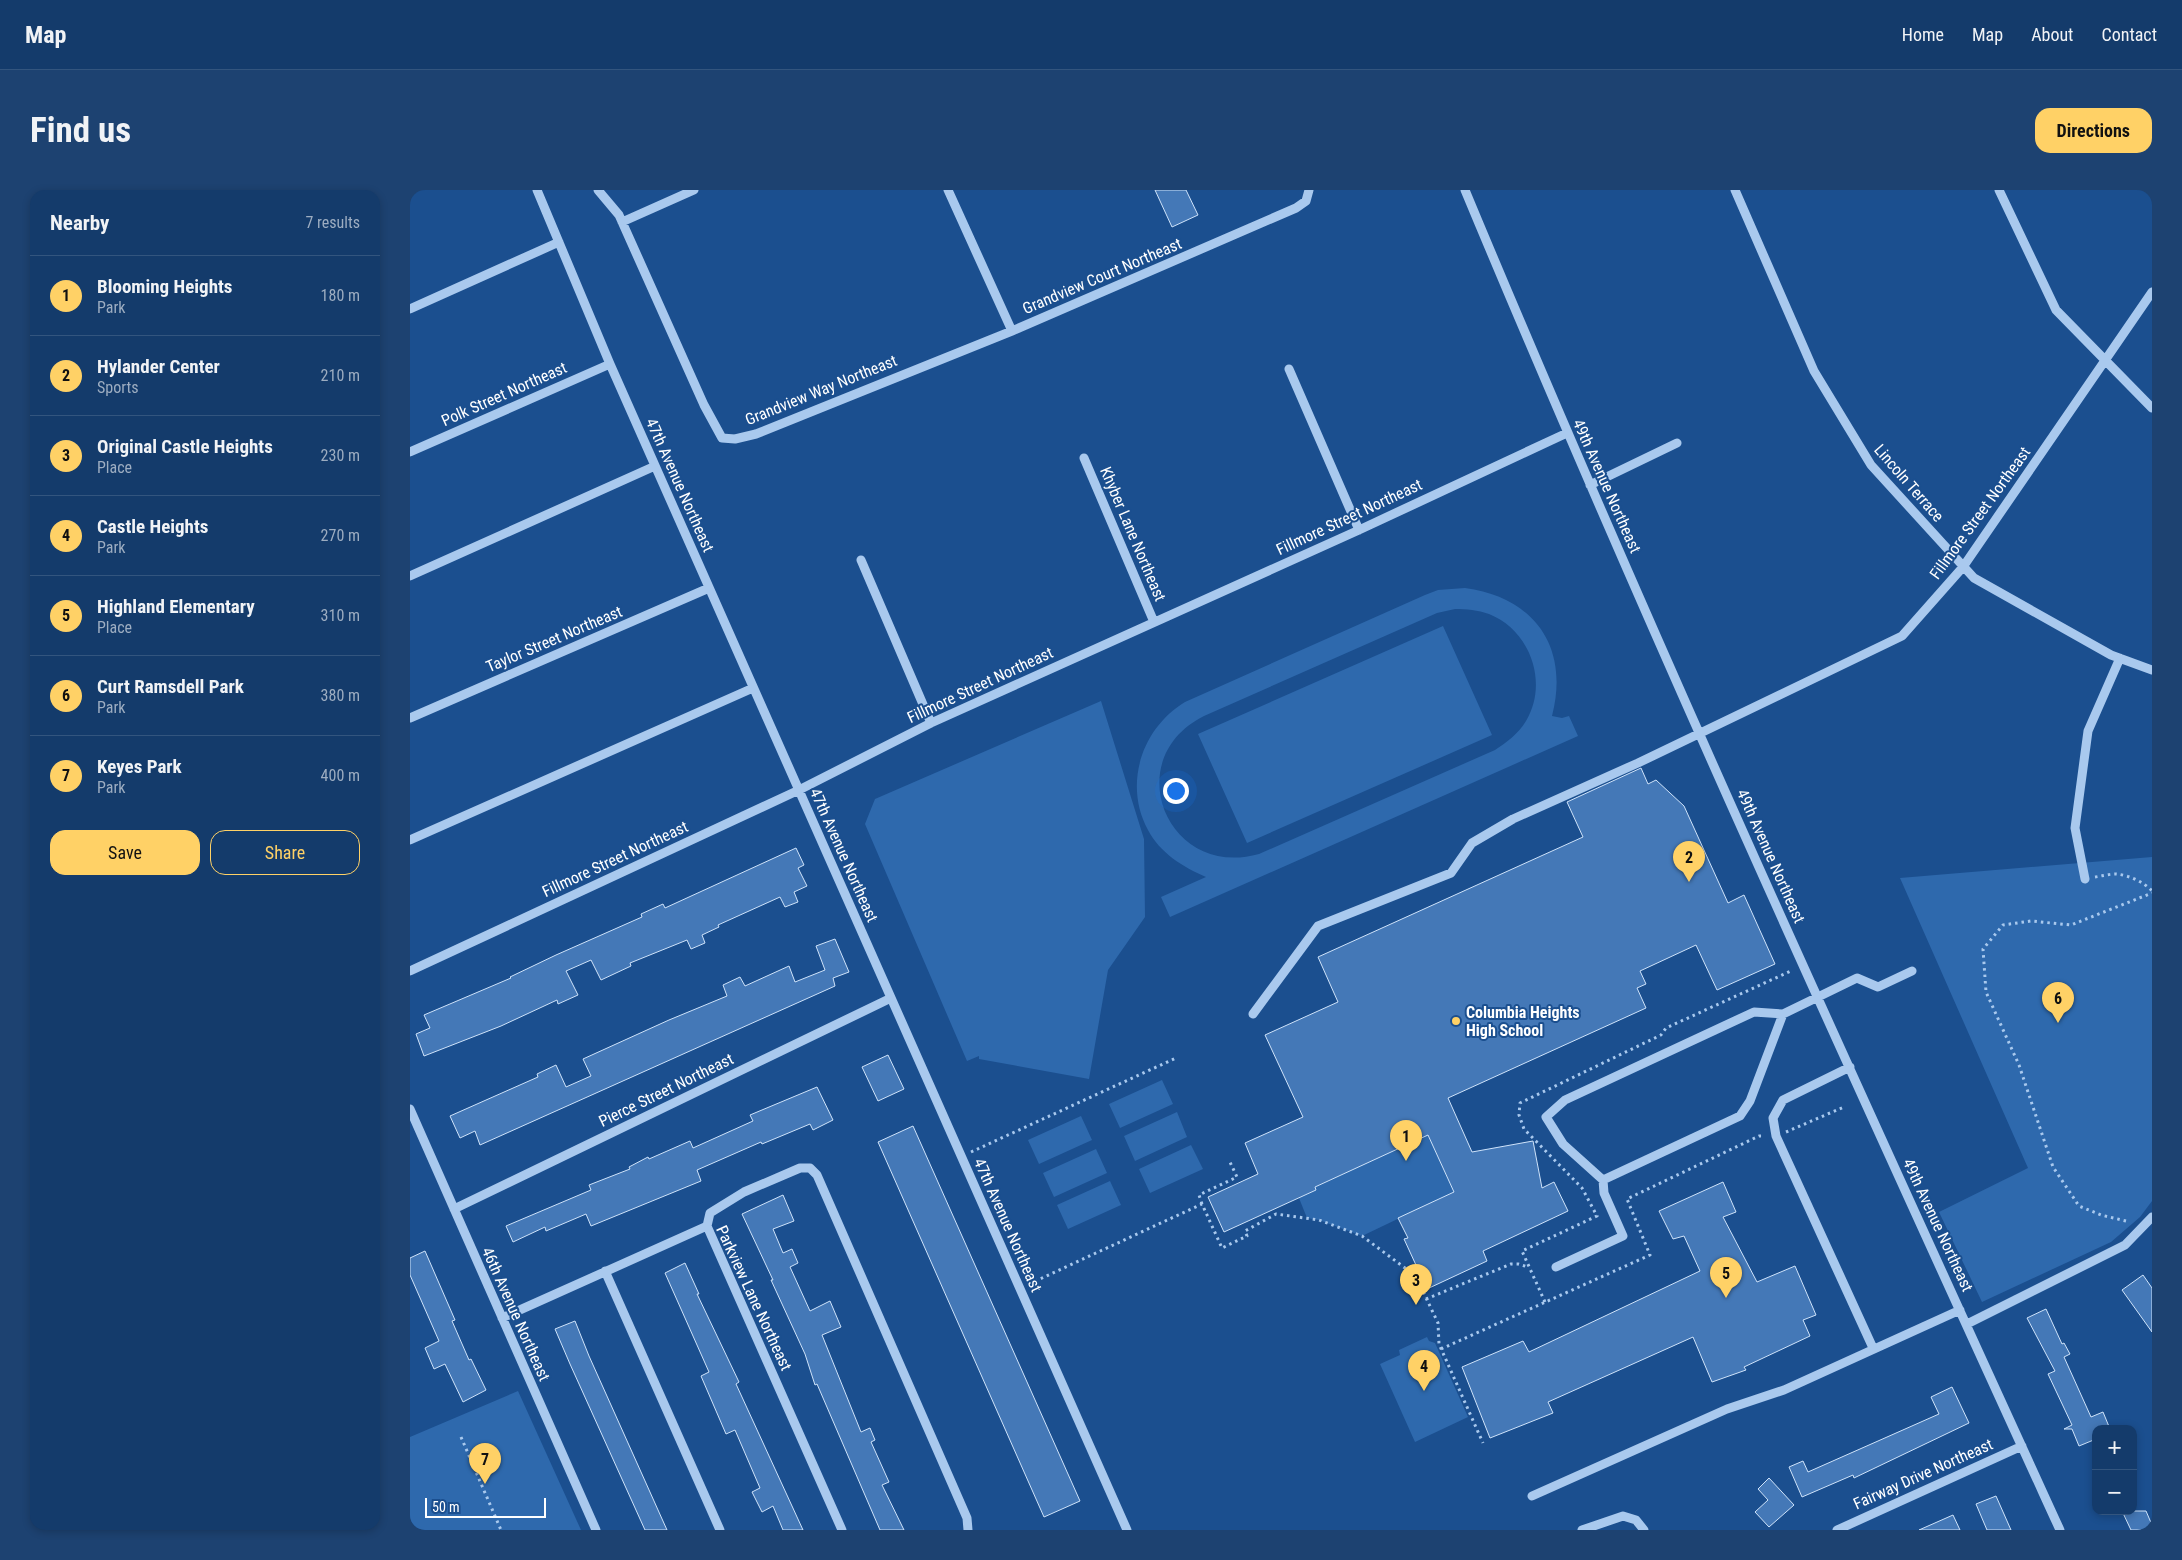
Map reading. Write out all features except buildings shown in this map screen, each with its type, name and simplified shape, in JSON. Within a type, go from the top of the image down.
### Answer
[{"type":"street","name":"47th Avenue Northeast","points":[[537,190],[610,364],[1127,1530]]},
{"type":"street","name":"Grandview Way Northeast","points":[[598,190],[619,215],[704,405],[722,438],[736,438],[756,434],[1012,331]]},
{"type":"street","points":[[622,222],[694,190]]},
{"type":"street","name":"Grandview Court Northeast","points":[[948,190],[1012,331],[1296,208],[1306,201],[1310,190]]},
{"type":"street","name":"49th Avenue Northeast","points":[[1465,190],[1567,433],[1699,732],[1817,997],[2060,1530]]},
{"type":"street","name":"Lincoln Terrace","points":[[1735,190],[1814,371],[1871,465],[1974,578],[2111,655],[2152,670]]},
{"type":"street","points":[[1999,190],[2056,310],[2152,408]]},
{"type":"street","points":[[410,309],[559,242]]},
{"type":"street","name":"Fillmore Street Northeast","points":[[1253,1014],[1318,926],[1451,873],[1472,844],[1513,818],[1638,762],[1902,636],[1963,567],[2152,292]]},
{"type":"street","name":"Polk Street Northeast","points":[[410,452],[610,364]]},
{"type":"street","points":[[1289,369],[1359,530]]},
{"type":"street","name":"Fillmore Street Northeast","points":[[410,971],[799,790],[931,723],[1359,530],[1567,433]]},
{"type":"street","points":[[1590,485],[1677,443]]},
{"type":"street","name":"Khyber Lane Northeast","points":[[1084,458],[1154,622]]},
{"type":"street","points":[[410,576],[655,466]]},
{"type":"street","points":[[861,560],[931,723]]},
{"type":"street","name":"Taylor Street Northeast","points":[[410,718],[709,588]]},
{"type":"street","points":[[2085,879],[2075,828],[2088,731],[2120,658]]},
{"type":"street","points":[[410,840],[754,688]]},
{"type":"street","points":[[1556,1267],[1623,1236],[1604,1193],[1603,1180],[1563,1144],[1546,1117],[1565,1100],[1754,1012],[1783,1014],[1857,978],[1878,987],[1912,971]]},
{"type":"street","name":"Pierce Street Northeast","points":[[454,1209],[891,998]]},
{"type":"street","points":[[1603,1180],[1740,1116],[1750,1101],[1783,1014]]},
{"type":"street","points":[[1850,1067],[1783,1100],[1773,1118],[1776,1136],[1873,1348]]},
{"type":"street","name":"46th Avenue Northeast","points":[[410,1109],[596,1530]]},
{"type":"street","points":[[707,1226],[710,1213],[744,1192],[800,1168],[810,1168],[817,1175],[967,1518],[968,1530]]},
{"type":"street","points":[[1967,1324],[2126,1245],[2151,1220]]},
{"type":"street","name":"Parkview Lane Northeast","points":[[502,1318],[707,1226],[842,1530]]},
{"type":"street","points":[[605,1271],[720,1530]]},
{"type":"street","points":[[1532,1496],[1727,1409],[1784,1390],[1960,1310]]},
{"type":"street","name":"Fairway Drive Northeast","points":[[1837,1530],[2022,1446]]},
{"type":"street","points":[[1582,1530],[1623,1516],[1636,1520],[1644,1530]]},
{"type":"path","points":[[2085,879],[2115,874],[2135,879],[2148,886],[2152,892],[2071,925],[2031,920],[2003,925],[1983,949],[1986,992],[2019,1065],[2054,1167],[2079,1206],[2101,1215],[2126,1221]]},
{"type":"path","points":[[962,1157],[1176,1058]]},
{"type":"path","points":[[1441,1349],[1650,1255],[1627,1199],[1759,1136],[1776,1136],[1844,1107]]},
{"type":"path","points":[[1229,1160],[1237,1177],[1199,1195],[1222,1248],[1247,1236],[1244,1231],[1276,1214],[1319,1220],[1362,1236],[1405,1268],[1418,1283],[1438,1323],[1441,1349],[1483,1443]]},
{"type":"path","points":[[1020,1288],[1202,1204]]},
{"type":"path","points":[[1545,1302],[1522,1251],[1597,1216]]},
{"type":"path","points":[[1426,1299],[1511,1264],[1525,1265],[1530,1268]]},
{"type":"path","points":[[461,1438],[501,1530]]},
{"type":"shaded area","points":[[1465,588],[1489,593],[1510,602],[1528,614],[1541,630],[1551,648],[1556,668],[1556,691],[1552,716],[1562,718],[1569,716],[1578,736],[1170,917],[1161,897],[1206,877],[1181,864],[1159,846],[1148,830],[1141,812],[1137,794],[1137,776],[1141,758],[1158,726],[1170,713],[1185,702],[1438,590]],"holes":[[[1455,609],[1489,614],[1503,622],[1515,632],[1525,645],[1532,659],[1536,690],[1533,706],[1523,726],[1508,741],[1495,750],[1259,854],[1227,857],[1200,849],[1178,833],[1165,811],[1159,785],[1163,759],[1178,735],[1204,716],[1437,613]]]},
{"type":"shaded area","points":[[1443,626],[1492,735],[1247,843],[1198,734]]},
{"type":"shaded area","points":[[1101,701],[1144,839],[1145,917],[1108,970],[1089,1079],[979,1059],[979,1056],[967,1061],[865,824],[875,799]]},
{"type":"shaded area","points":[[2152,857],[2152,1201],[2140,1217],[2111,1242],[1982,1302],[1939,1212],[2028,1168],[1900,878]]},
{"type":"shaded area","points":[[1162,1080],[1173,1104],[1120,1128],[1109,1104]]},
{"type":"shaded area","points":[[1177,1112],[1187,1137],[1135,1161],[1124,1136]]},
{"type":"shaded area","points":[[1081,1116],[1092,1140],[1039,1164],[1028,1140]]},
{"type":"shaded area","points":[[1428,1135],[1454,1192],[1362,1236],[1319,1220],[1307,1218],[1299,1198],[1316,1190],[1315,1187]]},
{"type":"shaded area","points":[[1191,1145],[1203,1169],[1150,1193],[1139,1169]]},
{"type":"shaded area","points":[[1096,1149],[1107,1173],[1054,1197],[1043,1173]]},
{"type":"shaded area","points":[[1110,1181],[1121,1205],[1068,1229],[1057,1205]]},
{"type":"shaded area","points":[[1427,1337],[1429,1341],[1435,1343],[1468,1417],[1415,1442],[1380,1364],[1400,1355],[1399,1350]]},
{"type":"shaded area","points":[[518,1391],[581,1530],[410,1530],[410,1437]]},
{"type":"place","name":"Hylander Center","points":[[1689,882]]},
{"type":"place","name":"Columbia Heights High School","points":[[1456,1021]]},
{"type":"place","name":"Curt Ramsdell Park","points":[[2058,1023]]},
{"type":"place","name":"Blooming Heights","points":[[1406,1161]]},
{"type":"place","name":"Highland Elementary","points":[[1726,1298]]},
{"type":"place","name":"Original Castle Heights","points":[[1416,1305]]},
{"type":"place","name":"Castle Heights","points":[[1424,1391]]},
{"type":"place","name":"Keyes Park","points":[[485,1484]]}]
